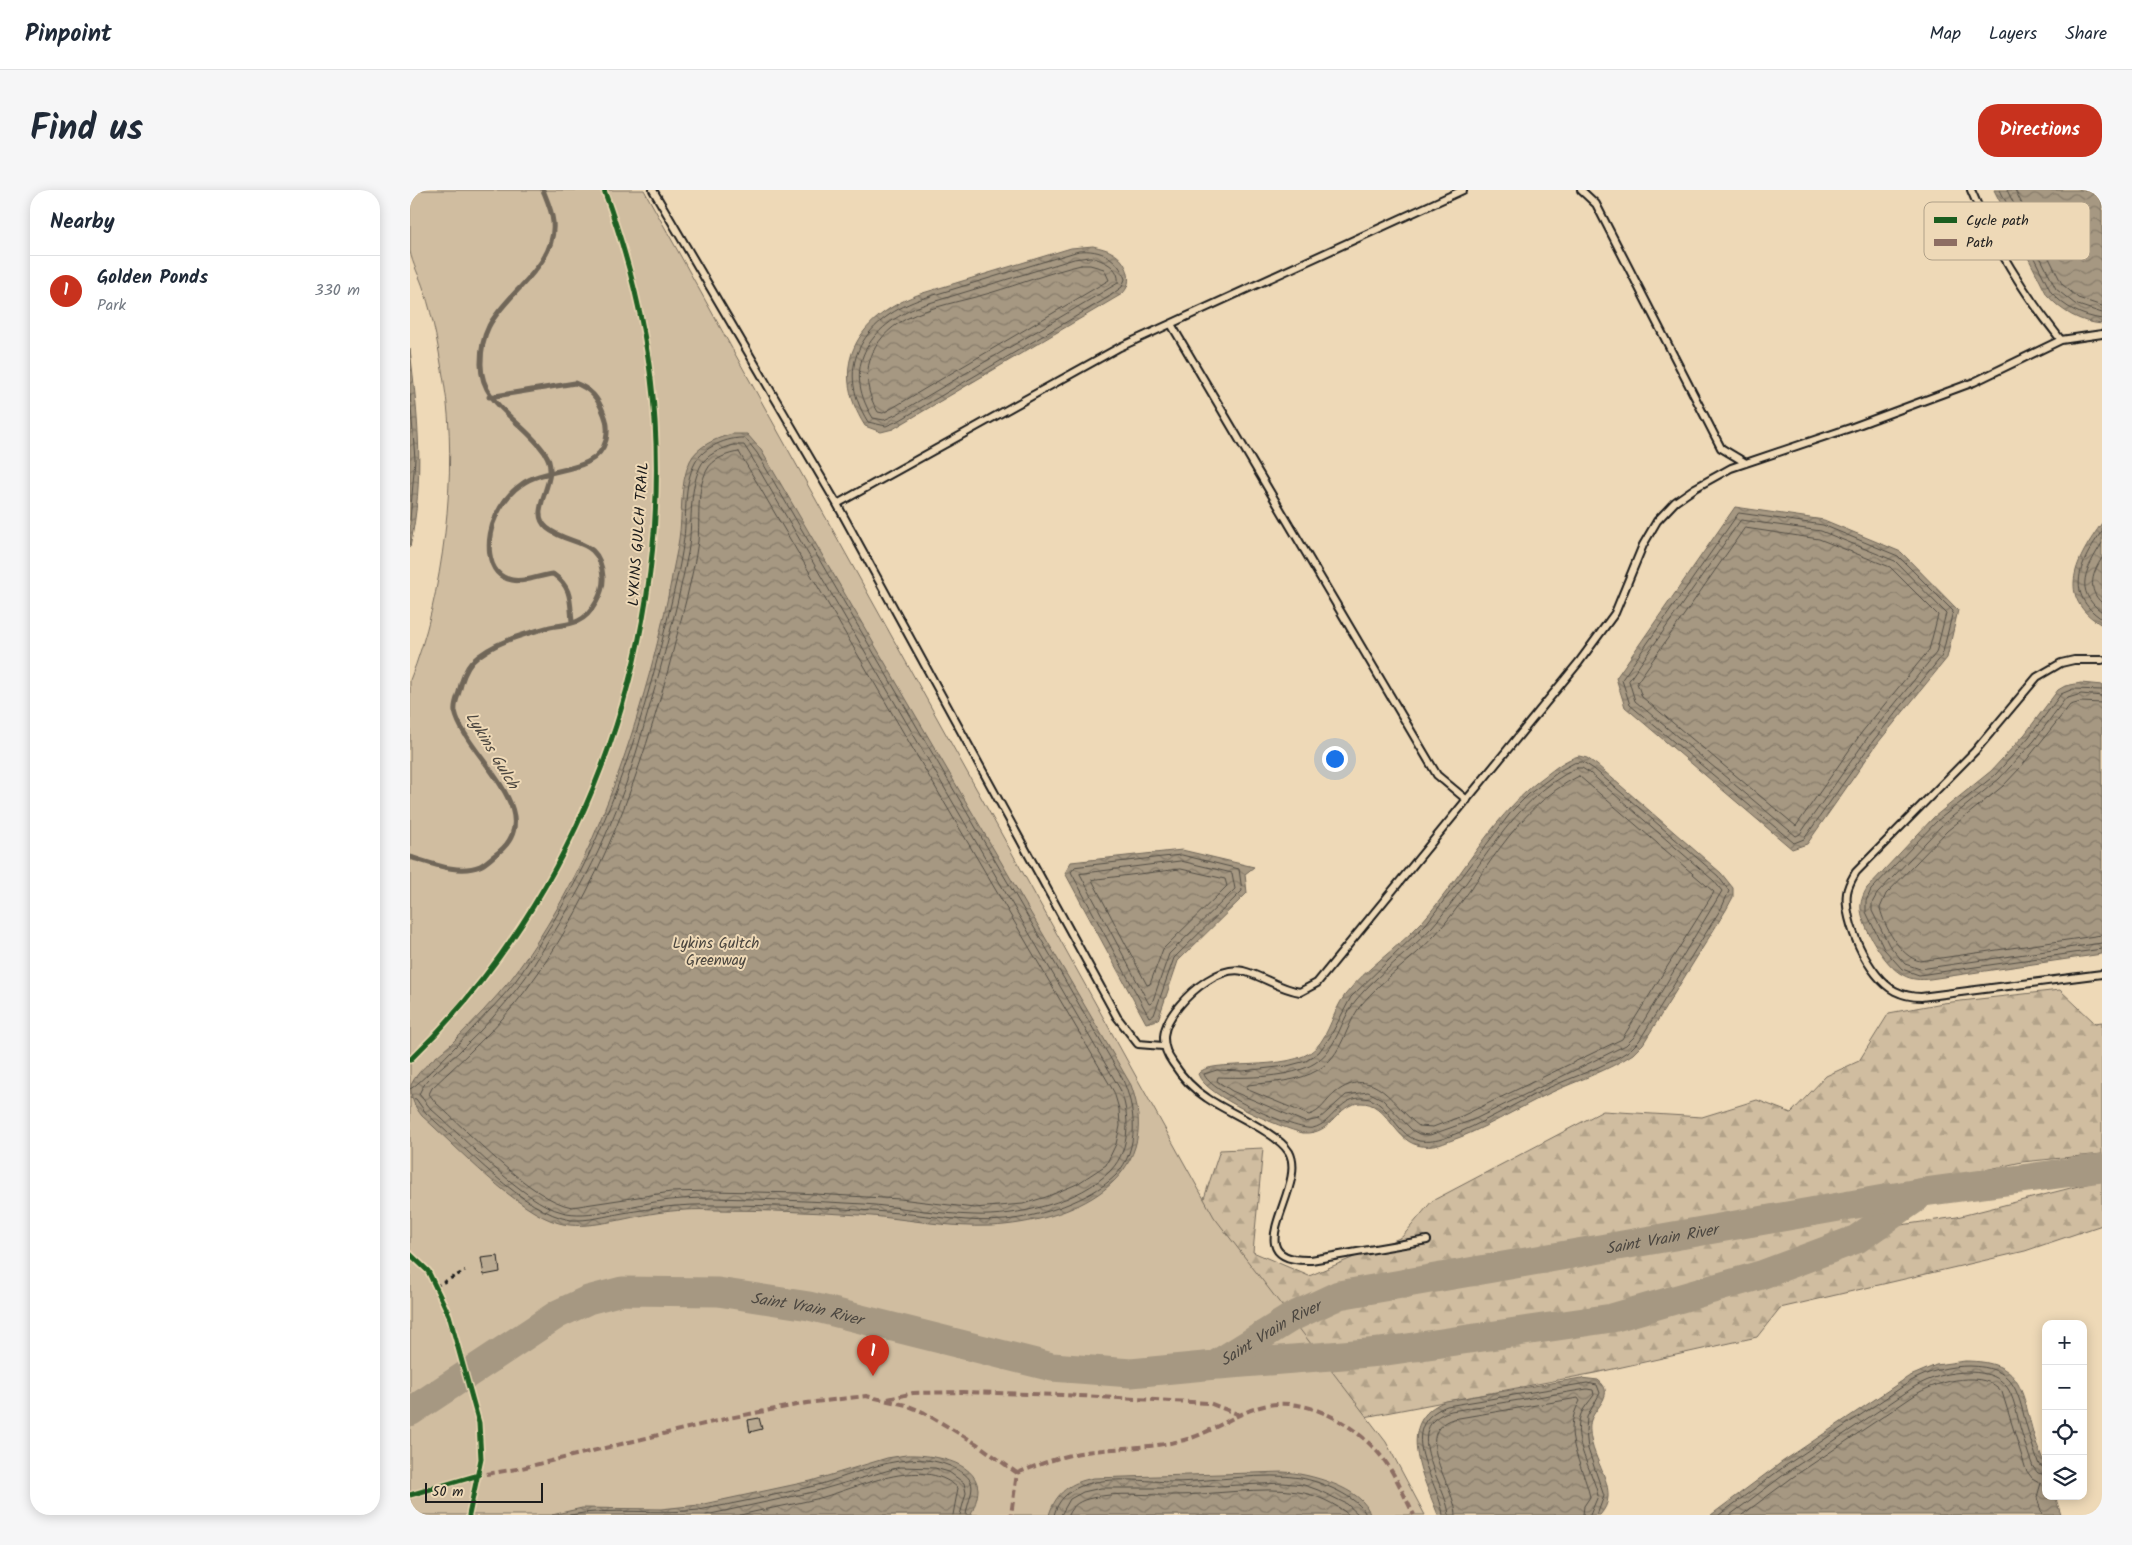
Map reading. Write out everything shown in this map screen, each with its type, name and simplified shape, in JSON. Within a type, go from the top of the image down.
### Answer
[{"type":"lane","points":[[652,190],[837,504],[1117,1017],[1138,1044],[1163,1046]]},
{"type":"lane","points":[[837,504],[1120,347],[1463,190]]},
{"type":"lane","points":[[1580,190],[1596,204],[1720,448],[1746,463]]},
{"type":"lane","points":[[1971,190],[1977,202]]},
{"type":"lane","points":[[2004,260],[2031,302],[2061,340]]},
{"type":"lane","points":[[1171,324],[1437,775],[1467,800]]},
{"type":"lane","points":[[1427,1240],[1311,1260],[1284,1258],[1275,1247],[1274,1238],[1292,1169],[1289,1153],[1283,1145],[1262,1130],[1195,1089],[1177,1069],[1163,1046],[1164,1031],[1179,1005],[1193,991],[1226,973],[1242,971],[1295,992],[1313,987],[1579,662],[1615,613],[1643,546],[1662,515],[1695,488],[1719,474],[1746,463],[1950,392],[2003,369],[2061,340],[2102,334]]},
{"type":"lane","points":[[2102,660],[2074,660],[2052,667],[2036,678],[1975,750],[1856,872],[1850,882],[1846,898],[1851,925],[1869,964],[1882,982],[1902,994],[1922,997],[2102,974]]},
{"type":"path","points":[[427,1289],[465,1272]]},
{"type":"path","points":[[432,1280],[440,1295]]},
{"type":"green space","name":"Lykins Gultch Greenway","points":[[410,190],[644,190],[1214,1217],[1386,1442],[1425,1515],[410,1515],[410,680],[422,647],[439,573],[449,493],[450,453],[444,382],[436,336],[428,301],[410,251]]},
{"type":"green space","points":[[2060,990],[2095,1023],[2102,1022],[2102,1154],[2022,1162],[1930,1182],[1340,1289],[1290,1310],[1218,1357],[1185,1256],[1220,1150],[1263,1148],[1253,1252],[1309,1276],[1402,1237],[1432,1201],[1603,1111],[1702,1117],[1757,1100],[1791,1113],[1826,1076],[1859,1061],[1889,1013],[1943,1003]]},
{"type":"green space","points":[[2102,1180],[2102,1225],[2025,1251],[1780,1308],[1757,1337],[1595,1373],[1349,1420],[1255,1369],[1610,1324],[1760,1283],[1861,1244],[1887,1227],[1957,1217]]},
{"type":"green space","points":[[1895,1204],[1855,1232],[1758,1269],[1611,1312],[1381,1347],[1231,1360],[1291,1322],[1340,1298]]},
{"type":"water","points":[[1994,190],[2102,190],[2102,324],[2086,321],[2072,315],[2059,306],[2047,295],[2029,260],[2090,260],[2090,202],[2000,202]]},
{"type":"water","points":[[1093,246],[1113,253],[1122,261],[1129,278],[1126,289],[1122,294],[893,429],[881,432],[865,426],[854,403],[849,382],[850,362],[856,344],[867,328],[882,314],[901,302],[923,293],[1071,248]]},
{"type":"water","points":[[410,349],[419,448],[419,472],[415,521],[410,547]]},
{"type":"water","points":[[732,434],[747,434],[761,450],[1131,1085],[1138,1118],[1135,1147],[1123,1171],[1104,1190],[1079,1205],[1051,1216],[1021,1223],[991,1226],[958,1226],[876,1216],[842,1214],[700,1210],[678,1210],[594,1224],[570,1225],[543,1217],[507,1193],[469,1160],[417,1109],[411,1094],[411,1085],[419,1072],[450,1045],[491,1003],[511,979],[547,926],[580,866],[620,769],[649,675],[665,612],[677,550],[684,480],[690,461],[702,447],[714,440]]},
{"type":"water","points":[[1735,507],[1824,520],[1901,552],[1958,610],[1947,658],[1877,744],[1807,844],[1792,849],[1625,707],[1616,678]]},
{"type":"water","points":[[2102,523],[2102,625],[2087,614],[2078,602],[2074,590],[2078,563]]},
{"type":"water","points":[[2081,683],[2102,685],[2102,954],[1930,979],[1910,978],[1896,971],[1876,947],[1866,927],[1861,907],[1867,888],[1934,817],[1991,771],[2025,734],[2058,690],[2065,686]]},
{"type":"water","points":[[1579,756],[1587,758],[1597,765],[1721,873],[1733,888],[1733,897],[1726,910],[1643,1044],[1633,1054],[1593,1075],[1550,1093],[1474,1132],[1444,1143],[1429,1146],[1417,1145],[1409,1141],[1402,1136],[1384,1114],[1370,1104],[1353,1104],[1322,1129],[1303,1133],[1278,1125],[1245,1110],[1214,1092],[1204,1083],[1198,1074],[1205,1069],[1217,1066],[1288,1061],[1304,1056],[1316,1048],[1325,1036],[1345,995],[1363,975],[1422,922],[1481,843],[1512,806],[1556,768]]},
{"type":"water","points":[[1182,850],[1254,867],[1245,874],[1247,893],[1178,961],[1158,1020],[1146,1023],[1065,873],[1071,862]]},
{"type":"water","points":[[1965,1361],[1984,1362],[1998,1366],[2009,1373],[2016,1381],[2022,1392],[2042,1458],[2042,1500],[2056,1500],[2061,1515],[1711,1515],[1782,1462],[1908,1377],[1936,1365]]},
{"type":"water","points":[[1581,1378],[1598,1380],[1605,1390],[1603,1400],[1593,1415],[1590,1427],[1593,1449],[1607,1488],[1606,1506],[1600,1515],[1438,1515],[1420,1468],[1417,1452],[1416,1436],[1420,1422],[1430,1410],[1446,1401]]},
{"type":"water","points":[[906,1455],[926,1456],[950,1461],[969,1471],[975,1479],[978,1489],[977,1499],[971,1515],[552,1515],[582,1508],[661,1509],[699,1505],[811,1481],[887,1458]]},
{"type":"water","points":[[1283,1472],[1306,1475],[1347,1490],[1366,1505],[1370,1515],[1049,1515],[1056,1500],[1066,1489],[1078,1482],[1094,1478]]},
{"type":"building","points":[[498,1256],[500,1272],[484,1275],[481,1258]]},
{"type":"building","points":[[759,1418],[762,1429],[750,1432],[748,1420]]},
{"type":"waterway","name":"Lykins Gulch","points":[[410,857],[454,869],[472,868],[486,862],[510,839],[514,821],[510,803],[500,784],[462,728],[455,711],[455,704],[462,681],[472,662],[498,644],[550,627],[572,623],[583,618],[596,602],[603,583],[601,564],[590,548],[556,534],[541,521],[541,503],[550,473],[545,453],[526,431],[495,401],[483,378],[482,354],[484,339],[489,326],[507,301],[539,265],[547,252],[552,237],[553,222],[543,190]]},
{"type":"waterway","points":[[489,397],[575,383],[593,395],[605,417],[607,433],[601,451],[582,465],[544,474],[522,484],[510,494],[501,507],[490,534],[490,554],[496,571],[503,577],[517,581],[553,574],[567,589],[572,622]]},
{"type":"waterway","name":"Saint Vrain River","points":[[410,1412],[558,1314],[588,1300],[622,1291],[718,1292],[809,1306],[1052,1367],[1131,1373],[1215,1365],[1292,1317],[1339,1295],[1924,1192],[2102,1168]]},
{"type":"waterway","points":[[1219,1365],[1380,1352],[1612,1318],[1761,1275],[1857,1239],[1916,1198]]},
{"type":"marked path","points":[[888,1399],[913,1393],[963,1392],[1063,1395],[1209,1403],[1240,1415]]},
{"type":"marked path","points":[[475,1476],[522,1468],[729,1418],[807,1403],[866,1396],[906,1405],[923,1412],[977,1444],[1017,1473],[1011,1515]]},
{"type":"marked path","points":[[1017,1473],[1075,1454],[1180,1441],[1201,1434],[1260,1407],[1278,1404],[1296,1405],[1314,1409],[1331,1416],[1348,1426],[1376,1450],[1387,1464],[1414,1515]]},
{"type":"cycle path","name":"LYKINS GULCH TRAIL","points":[[410,1060],[470,995],[522,924],[566,848],[602,767],[628,683],[647,597],[655,509],[655,421],[649,362],[638,304],[623,246],[604,190]]},
{"type":"cycle path","points":[[410,1254],[428,1271],[449,1315],[479,1423],[481,1459],[469,1515]]},
{"type":"cycle path","points":[[410,1495],[479,1475]]},
{"type":"place","name":"Golden Ponds","points":[[873,1376]]}]
